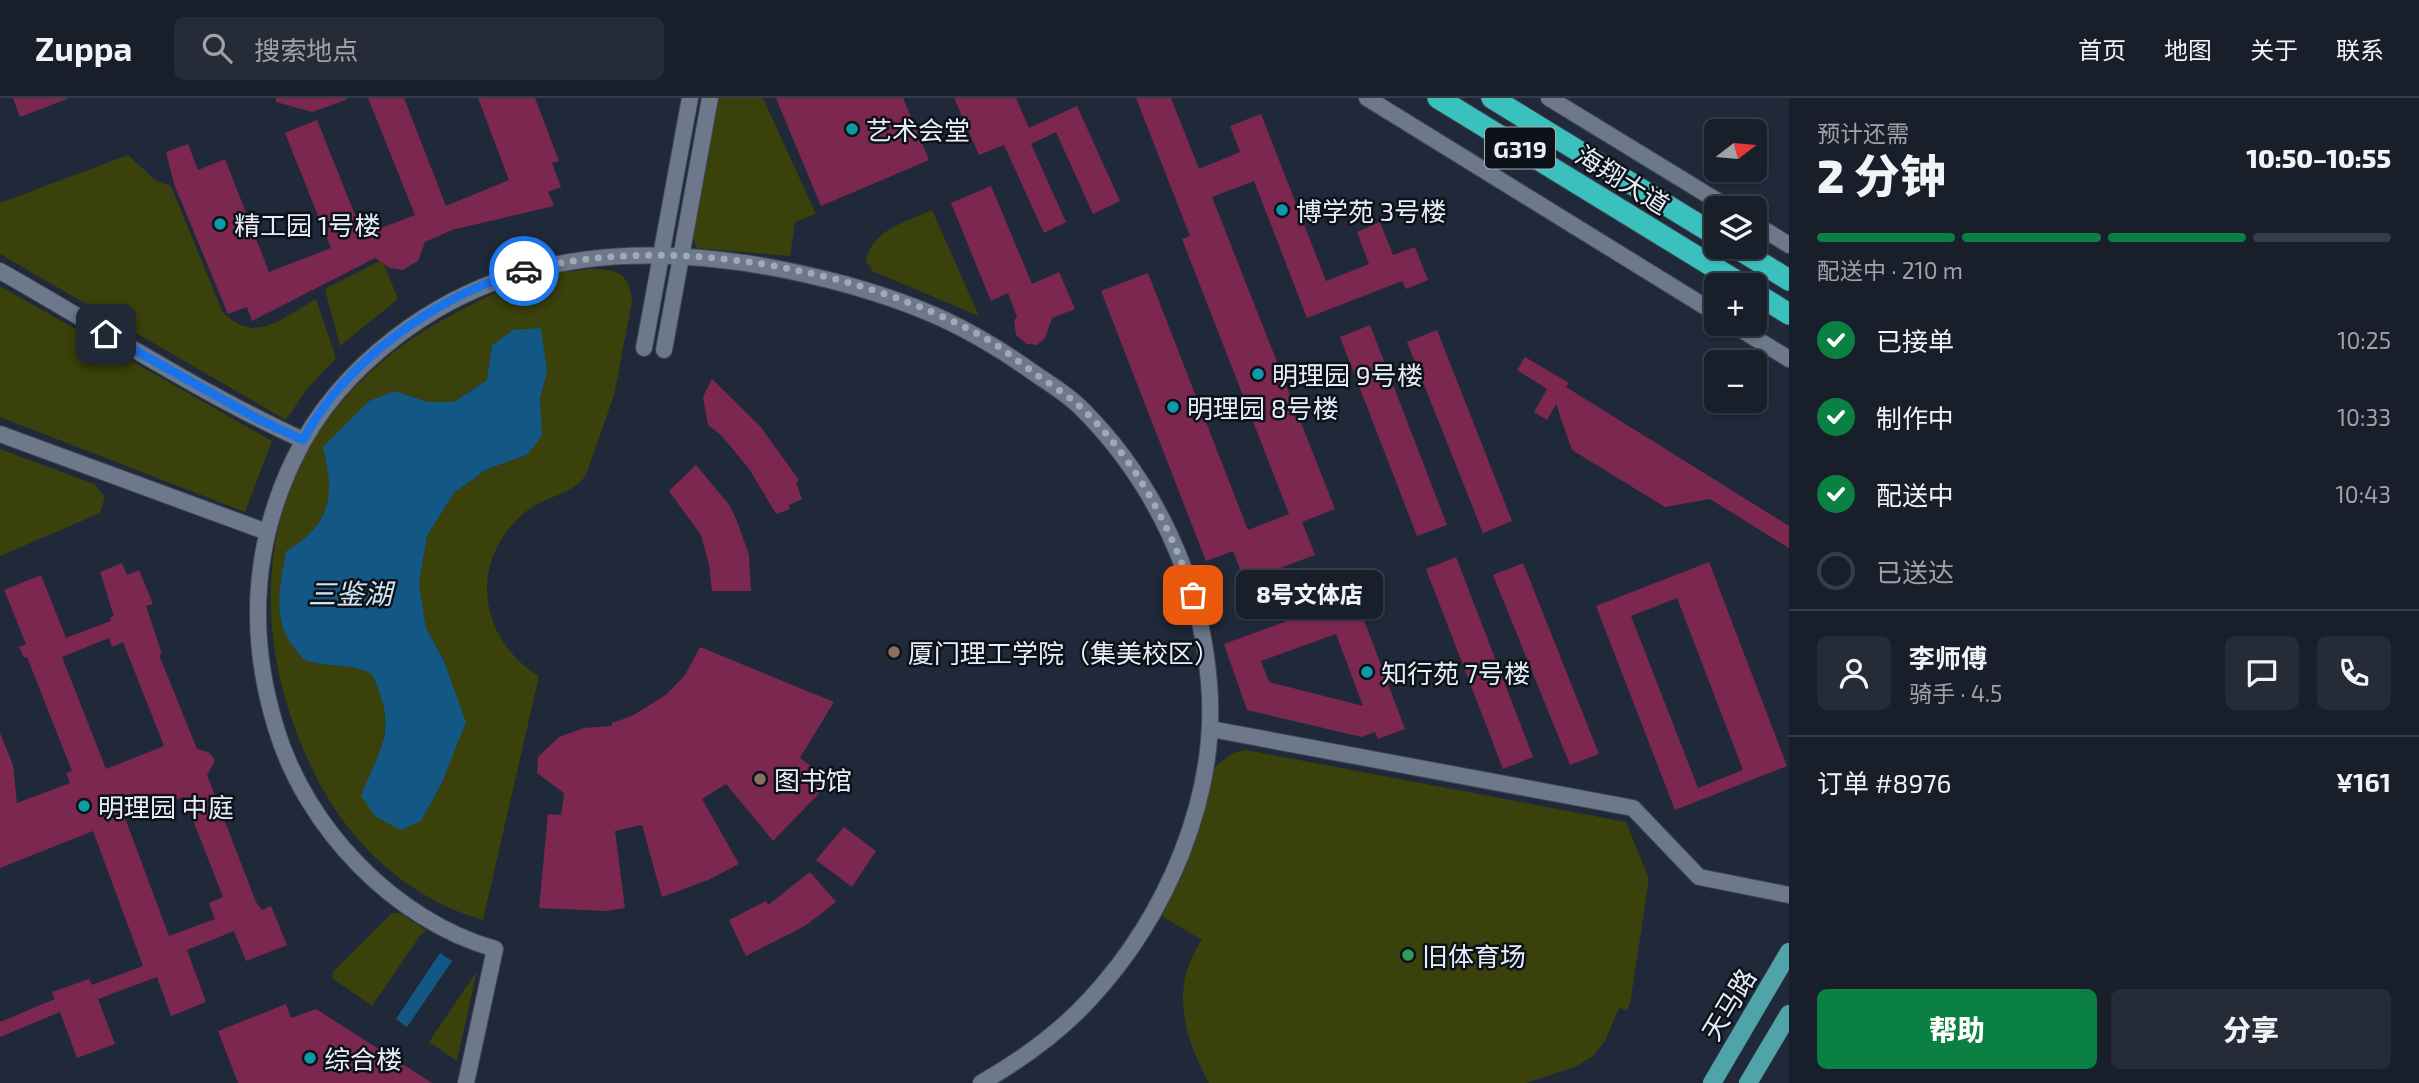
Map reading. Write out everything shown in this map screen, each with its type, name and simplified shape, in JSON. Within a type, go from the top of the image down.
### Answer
[{"type":"highway","name":"海翔大道","points":[[1438,98],[1723,273]]},
{"type":"highway","name":"海翔大道","points":[[1492,98],[1704,228]]},
{"type":"highway","points":[[1755,259],[1789,280]]},
{"type":"highway","points":[[1767,300],[1789,314]]},
{"type":"main road","name":"天马路","points":[[1712,1083],[1789,952]]},
{"type":"main road","points":[[1748,1083],[1789,1014]]},
{"type":"street","points":[[644,348],[659,254],[690,98]]},
{"type":"street","points":[[664,350],[710,98]]},
{"type":"street","points":[[1367,98],[1704,306]]},
{"type":"street","points":[[1549,98],[1710,196]]},
{"type":"street","points":[[1767,231],[1789,244]]},
{"type":"street","points":[[466,1083],[495,949],[437,924],[384,887],[337,841],[294,775],[279,738],[259,662],[258,598],[267,532],[281,487],[303,440],[327,405],[368,360],[427,313],[456,297],[510,275],[549,265],[585,259],[680,254],[760,264],[887,296],[937,315],[987,339],[1075,402],[1112,441],[1157,509],[1188,578],[1207,657],[1211,729],[1202,783],[1186,840],[1147,923],[1088,1002],[1021,1060],[981,1083]]},
{"type":"street","points":[[0,271],[195,384],[303,440]]},
{"type":"street","points":[[1752,336],[1789,359]]},
{"type":"street","points":[[0,434],[267,532]]},
{"type":"street","points":[[1211,729],[1633,808],[1699,877],[1789,895]]},
{"type":"green space","points":[[717,98],[763,98],[816,214],[795,222],[790,256],[696,248],[693,233]]},
{"type":"green space","points":[[128,155],[156,181],[171,186],[222,311],[234,321],[245,327],[257,328],[280,320],[316,299],[336,358],[307,389],[286,420],[0,254],[0,203]]},
{"type":"green space","points":[[932,210],[979,316],[872,271],[866,260],[870,249],[883,234]]},
{"type":"green space","points":[[382,260],[398,299],[340,346],[325,289]]},
{"type":"green space","points":[[589,269],[620,274],[625,278],[631,292],[632,302],[614,395],[586,475],[573,487],[528,510],[509,529],[496,550],[489,573],[487,596],[492,619],[502,640],[518,660],[539,676],[483,920],[454,910],[401,879],[357,838],[323,789],[309,762],[284,694],[272,628],[273,564],[285,503],[311,446],[348,395],[397,349],[459,311],[499,291],[531,278]],"holes":[[[546,372],[540,399],[541,436],[527,455],[487,469],[454,493],[427,536],[419,584],[426,628],[444,661],[465,722],[442,783],[421,821],[369,776],[384,737],[384,713],[378,688],[372,674],[350,664],[327,665],[286,551],[313,530],[326,507],[329,480],[324,447],[395,391],[428,402],[454,402],[487,380]]]},
{"type":"green space","points":[[0,286],[272,441],[245,512],[0,417]]},
{"type":"green space","points":[[0,449],[94,484],[105,497],[100,513],[0,556]]},
{"type":"green space","name":"旧体育场","points":[[1246,750],[1626,822],[1649,879],[1630,1004],[1627,1010],[1619,1008],[1605,1041],[1593,1056],[1577,1066],[1526,1083],[1209,1083],[1187,1030],[1183,994],[1192,958],[1202,940],[1162,916],[1180,880],[1213,768],[1233,753]]},
{"type":"green space","points":[[392,913],[400,913],[427,931],[421,934],[372,1006],[332,978],[333,972]]},
{"type":"green space","points":[[477,971],[457,1061],[429,1042]]},
{"type":"water","name":"三鉴湖","points":[[541,328],[547,372],[540,399],[542,436],[527,455],[487,469],[454,493],[427,536],[419,584],[426,628],[444,661],[466,722],[442,783],[421,821],[401,830],[376,817],[361,796],[384,737],[384,710],[372,674],[355,668],[306,660],[288,639],[279,603],[286,551],[313,530],[326,507],[329,480],[323,447],[369,401],[395,391],[428,402],[454,402],[487,380],[492,345],[513,330]]},
{"type":"water","points":[[440,953],[452,961],[407,1027],[396,1019]]},
{"type":"building","points":[[13,98],[67,98],[67,99],[20,117]]},
{"type":"building","points":[[276,98],[346,100],[312,112],[276,102]]},
{"type":"building","points":[[368,98],[404,98],[446,206],[509,180],[478,98],[535,98],[559,161],[552,163],[561,187],[548,192],[554,206],[452,230],[425,242],[418,261],[403,270],[390,268],[375,258],[252,321],[247,307],[228,314],[174,184],[166,152],[188,144],[198,170],[225,159],[269,272],[331,248],[285,133],[317,120],[363,235],[415,215]]},
{"type":"building","name":"艺术会堂","points":[[776,98],[903,98],[929,160],[821,206]]},
{"type":"building","points":[[954,98],[1016,98],[1029,128],[1077,106],[1120,201],[1093,214],[1056,132],[1031,144],[1066,222],[1044,233],[1004,145],[979,155]]},
{"type":"building","points":[[1136,98],[1171,98],[1199,169],[1240,152],[1230,126],[1261,114],[1326,281],[1369,264],[1357,232],[1380,222],[1393,255],[1415,247],[1428,280],[1406,289],[1402,281],[1307,318],[1254,181],[1212,197],[1335,509],[1302,522],[1315,555],[1245,581],[1233,551],[1206,561],[1101,291],[1148,273],[1248,530],[1289,514],[1182,239],[1190,236]]},
{"type":"building","points":[[991,186],[1032,284],[1059,272],[1075,309],[1052,318],[1045,338],[1037,345],[1027,344],[1016,335],[1014,321],[1017,317],[1008,293],[991,301],[951,203]]},
{"type":"building","points":[[1370,325],[1447,525],[1417,536],[1340,337]]},
{"type":"building","points":[[1437,330],[1512,521],[1483,533],[1407,342]]},
{"type":"building","points":[[1525,357],[1569,383],[1566,387],[1789,526],[1789,548],[1710,499],[1665,507],[1572,450],[1556,404],[1547,420],[1534,412],[1547,389],[1517,370]]},
{"type":"building","points":[[712,379],[760,426],[799,480],[796,483],[802,499],[789,505],[790,509],[776,514],[750,470],[722,436],[708,425],[703,397]]},
{"type":"building","points":[[696,465],[730,506],[737,521],[749,555],[751,591],[712,591],[709,564],[701,535],[669,491]]},
{"type":"building","points":[[1456,557],[1533,757],[1503,769],[1426,569]]},
{"type":"building","points":[[1709,562],[1787,766],[1675,810],[1596,606]],"holes":[[[1677,598],[1743,770],[1698,788],[1631,616]]]},
{"type":"building","points":[[122,563],[127,575],[139,570],[153,604],[146,606],[162,654],[159,655],[197,749],[208,752],[214,758],[207,775],[256,902],[262,910],[271,906],[287,945],[246,961],[234,931],[187,950],[206,1002],[171,1016],[157,977],[98,999],[115,1044],[77,1058],[60,1012],[0,1037],[0,1022],[55,999],[52,992],[89,979],[92,985],[143,966],[93,831],[0,868],[0,733],[13,765],[17,803],[70,783],[66,773],[72,771],[27,657],[24,658],[19,647],[26,644],[4,590],[41,575],[66,638],[111,621],[110,618],[114,616],[100,572]],"holes":[[[109,638],[112,647],[123,642],[164,746],[106,769],[62,657]],[[184,797],[223,897],[209,903],[215,919],[169,936],[125,818]]]},
{"type":"building","points":[[1523,563],[1599,754],[1570,765],[1493,575]]},
{"type":"building","name":"知行苑 7号楼","points":[[1355,596],[1405,729],[1378,739],[1375,732],[1362,737],[1247,710],[1224,644]],"holes":[[[1336,634],[1363,706],[1269,682],[1261,661]]]},
{"type":"building","name":"图书馆","points":[[700,647],[834,702],[800,758],[831,781],[773,841],[726,784],[702,799],[739,864],[708,880],[662,897],[642,825],[615,831],[625,908],[606,911],[539,908],[548,814],[561,815],[564,793],[537,773],[538,757],[559,737],[584,728],[612,726],[612,723],[632,716],[667,694],[685,675]]},
{"type":"building","points":[[844,827],[876,851],[852,887],[816,860]]},
{"type":"building","points":[[810,872],[836,902],[805,926],[746,956],[729,920],[766,901],[768,905]]},
{"type":"building","name":"综合楼","points":[[286,1004],[291,1018],[316,1009],[432,1083],[238,1083],[218,1031]]},
{"type":"way so far","points":[[524,271],[585,259],[642,254],[690,255],[760,264],[887,296],[937,315],[987,339],[1075,402],[1112,441],[1157,509],[1193,595]]},
{"type":"place","name":"艺术会堂","points":[[852,129]]},
{"type":"place","name":"博学苑 3号楼","points":[[1282,210]]},
{"type":"place","name":"精工园 1号楼","points":[[220,224]]},
{"type":"place","name":"明理园 9号楼","points":[[1258,374]]},
{"type":"place","name":"明理园 8号楼","points":[[1173,407]]},
{"type":"place","name":"8号文体店","points":[[1193,595]]},
{"type":"place","name":"厦门理工学院（集美校区）","points":[[894,652]]},
{"type":"place","name":"知行苑 7号楼","points":[[1367,672]]},
{"type":"place","name":"图书馆","points":[[760,779]]},
{"type":"place","name":"明理园 中庭","points":[[84,806]]},
{"type":"place","name":"旧体育场","points":[[1408,955]]},
{"type":"place","name":"综合楼","points":[[310,1058]]},
{"type":"route","points":[[106,334],[258,419],[303,440],[310,426],[327,405],[368,360],[389,342],[427,313],[456,297],[524,271]]}]
